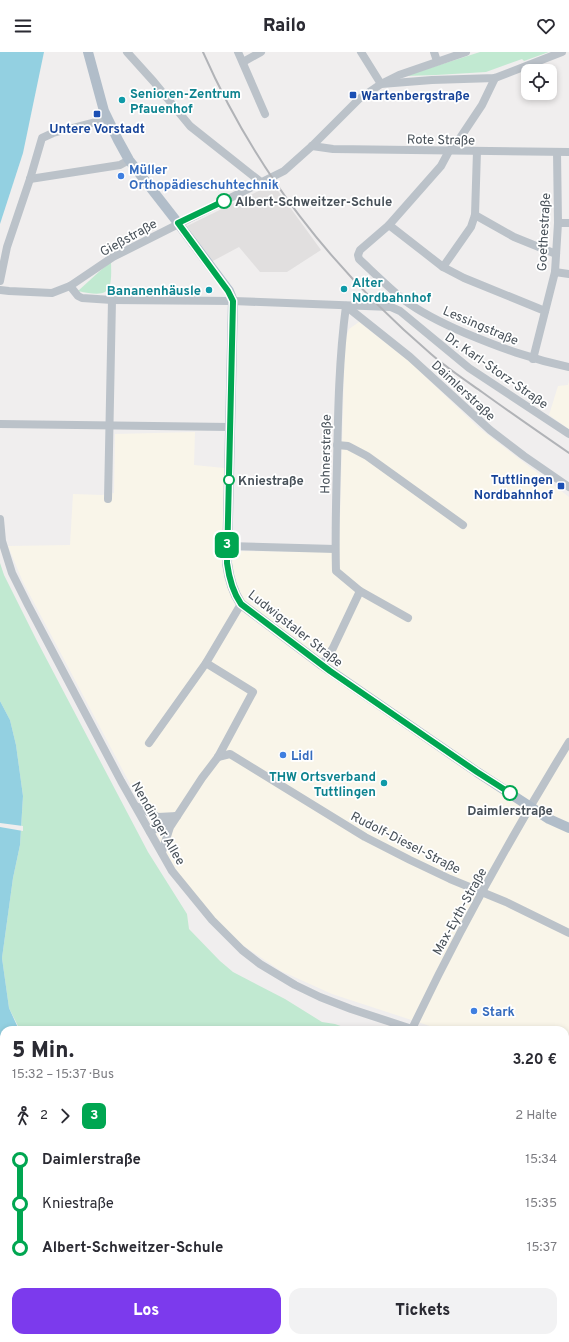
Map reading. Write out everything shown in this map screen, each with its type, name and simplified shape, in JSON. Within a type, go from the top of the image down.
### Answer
[{"type":"main road","points":[[88,52],[107,119],[129,160],[178,223],[228,291],[233,301]]},
{"type":"main road","name":"Ludwigstaler Straße","points":[[233,301],[227,563],[230,581],[235,596],[241,604],[322,665],[477,772],[549,819],[569,828]]},
{"type":"street","points":[[127,52],[190,126],[263,182]]},
{"type":"street","points":[[238,52],[265,114]]},
{"type":"street","points":[[243,62],[260,52]]},
{"type":"street","points":[[361,52],[381,84],[432,80],[495,78],[562,52]]},
{"type":"street","points":[[434,52],[437,61]]},
{"type":"street","name":"Gießstraße","points":[[0,290],[52,293],[70,286],[113,257],[284,171],[312,146],[358,99],[381,84],[399,75],[466,52]]},
{"type":"street","points":[[495,78],[478,111],[460,138],[449,151],[441,166],[389,225],[443,267],[464,278],[545,311]]},
{"type":"street","points":[[0,280],[6,247],[43,137],[107,119]]},
{"type":"street","name":"Rote Straße","points":[[312,146],[333,149],[569,152]]},
{"type":"street","points":[[443,267],[471,227],[475,215],[476,151]]},
{"type":"street","name":"Goethestraße","points":[[533,358],[555,272],[558,222],[558,152]]},
{"type":"street","points":[[30,179],[120,165],[129,160]]},
{"type":"street","points":[[475,215],[514,237],[556,254]]},
{"type":"street","points":[[558,222],[569,223]]},
{"type":"street","name":"Lessingstraße","points":[[389,225],[360,250],[358,255],[359,259],[405,300],[426,315],[506,350],[569,367]]},
{"type":"street","points":[[555,272],[569,274]]},
{"type":"street","name":"Dr. Karl-Storz-Straße","points":[[70,286],[78,296],[82,298],[112,300],[233,301],[346,306],[391,306],[400,311],[469,368],[569,434]]},
{"type":"street","points":[[108,499],[112,300]]},
{"type":"street","name":"Hohnerstraße","points":[[346,306],[342,337],[337,445],[336,571],[360,591],[408,618]]},
{"type":"street","name":"Daimlerstraße","points":[[346,306],[410,357],[490,430],[569,487]]},
{"type":"street","points":[[0,424],[230,427]]},
{"type":"street","points":[[337,445],[348,446],[368,456],[463,524]]},
{"type":"street","name":"Nendinger Allee","points":[[0,519],[2,541],[12,573],[121,781],[172,871],[212,920],[242,950],[260,964],[295,985],[320,997],[351,1009],[405,1026]]},
{"type":"street","points":[[227,546],[335,549]]},
{"type":"street","points":[[322,665],[333,648],[360,591]]},
{"type":"street","points":[[149,743],[206,663],[241,604]]},
{"type":"street","points":[[162,852],[170,827],[202,778],[218,758],[253,692],[206,663]]},
{"type":"street","points":[[530,806],[569,742]]},
{"type":"street","name":"Rudolf-Diesel-Straße","points":[[218,758],[230,754],[366,837],[410,860],[506,902],[569,933]]},
{"type":"street","name":"Max-Eyth-Straße","points":[[415,1026],[441,967],[530,806]]},
{"type":"street","points":[[137,807],[158,817],[177,816]]},
{"type":"street","points":[[150,832],[177,816]]},
{"type":"street","points":[[150,832],[161,833],[170,827]]},
{"type":"shaded area","points":[[273,184],[321,250],[287,272],[260,272],[239,247],[211,262],[187,226]]},
{"type":"shaded area","points":[[359,322],[411,363],[479,428],[569,497],[569,1026],[430,1026],[332,994],[281,971],[232,938],[196,898],[172,863],[23,582],[8,546],[70,545],[73,494],[102,495],[114,493],[115,434],[195,432],[194,465],[224,468],[223,551],[339,552],[345,340],[349,329]]},
{"type":"shaded area","points":[[569,381],[569,429],[549,415],[558,386],[568,385]]},
{"type":"green space","points":[[480,52],[549,52],[524,61],[522,59],[486,72],[405,76]]},
{"type":"green space","points":[[111,262],[111,280],[107,290],[103,293],[97,294],[78,291],[101,270]]},
{"type":"green space","points":[[0,563],[4,575],[37,641],[148,852],[187,914],[189,929],[220,961],[233,972],[285,999],[322,1022],[341,1026],[18,1026],[9,1008],[2,958],[13,878],[20,845],[23,796],[16,745],[10,720],[0,701]]},
{"type":"water","points":[[0,52],[44,52],[23,153],[0,224]]},
{"type":"water","points":[[0,701],[10,720],[16,745],[23,796],[20,845],[13,878],[2,958],[9,1008],[17,1026],[0,1026]]},
{"type":"pier","points":[[0,823],[23,826],[23,831],[0,827]]},
{"type":"railway","points":[[203,52],[224,96],[247,138],[272,178],[329,253],[395,322],[431,354],[456,374],[569,453]]},
{"type":"bus line","name":"3","points":[[224,201],[178,223],[228,291],[233,301],[227,563],[230,581],[235,596],[241,604],[322,665],[477,772],[510,793]]},
{"type":"place","name":"Wartenbergstraße","points":[[353,95]]},
{"type":"place","name":"Senioren-Zentrum Pfauenhof","points":[[122,100]]},
{"type":"place","name":"Untere Vorstadt","points":[[97,114]]},
{"type":"place","name":"Müller Orthopädieschuhtechnik","points":[[121,176]]},
{"type":"place","name":"Albert-Schweitzer-Schule","points":[[224,201]]},
{"type":"place","name":"Alter Nordbahnhof","points":[[344,289]]},
{"type":"place","name":"Bananenhäusle","points":[[209,290]]},
{"type":"place","name":"Kniestraße","points":[[229,480]]},
{"type":"place","name":"Tuttlingen Nordbahnhof","points":[[561,486]]},
{"type":"place","name":"Lidl","points":[[283,755]]},
{"type":"place","name":"THW Ortsverband Tuttlingen","points":[[384,783]]},
{"type":"place","name":"Daimlerstraße","points":[[510,793]]},
{"type":"place","name":"Stark","points":[[474,1011]]}]
